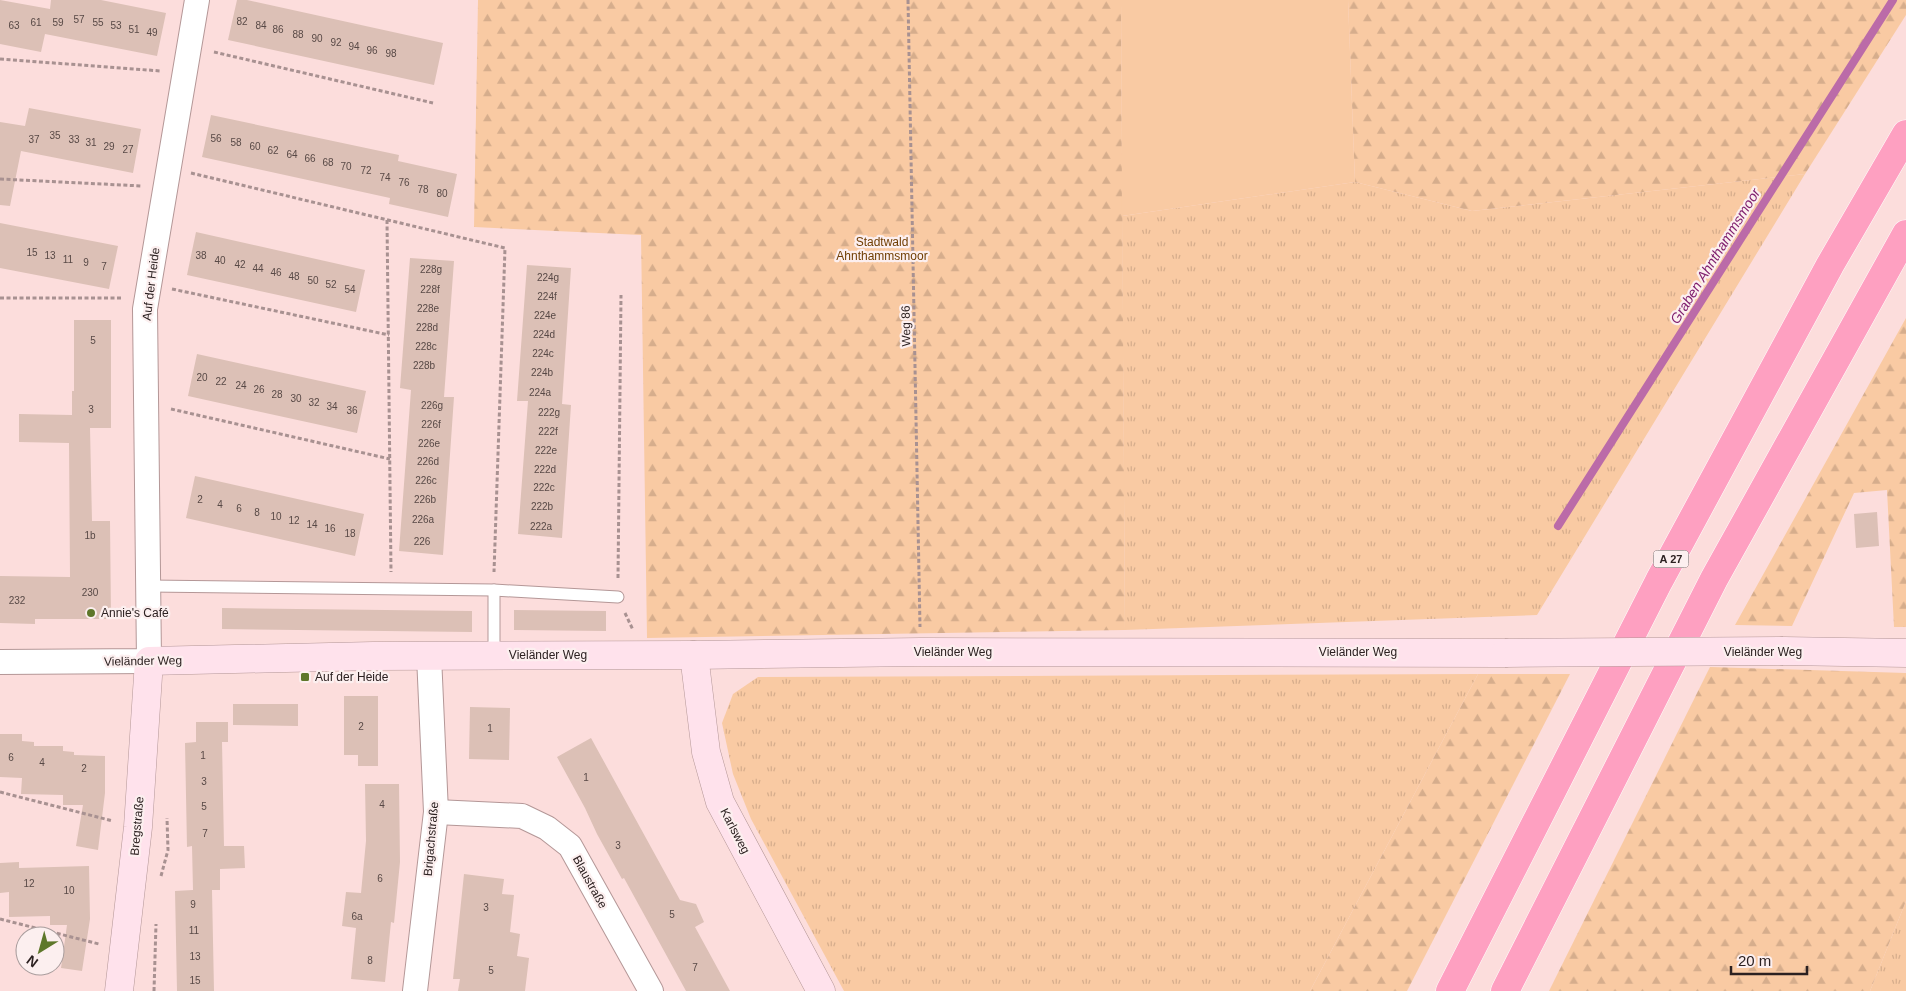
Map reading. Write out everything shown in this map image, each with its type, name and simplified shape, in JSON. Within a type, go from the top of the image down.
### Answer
[{"type":"highway","name":"A 27","points":[[1450,991],[1660,581],[1830,265],[1906,134]]},
{"type":"highway","points":[[1505,991],[1714,580],[1906,234]]},
{"type":"street","name":"Auf der Heide","points":[[149,661],[145,308],[196,0]]},
{"type":"street","name":"Vieländer Weg","points":[[0,662],[149,661],[317,656],[921,652],[1505,653],[1783,651],[1906,653]]},
{"type":"street","name":"Karlsweg","points":[[694,655],[706,752],[720,802],[821,991]]},
{"type":"street","name":"Brigachstraße","points":[[415,991],[436,812],[429,656]]},
{"type":"street","name":"Bregstraße","points":[[119,991],[138,827],[149,661]]},
{"type":"street","name":"Blaustraße","points":[[436,812],[522,816],[547,828],[570,846],[652,991]]},
{"type":"lane","points":[[149,586],[494,590],[618,597]]},
{"type":"lane","points":[[494,590],[494,655]]},
{"type":"path","name":"Weg 86","points":[[908,0],[921,652]]},
{"type":"path","points":[[189,47],[434,103]]},
{"type":"path","points":[[0,59],[184,73]]},
{"type":"path","points":[[0,179],[167,177],[387,220],[505,248],[494,590]]},
{"type":"path","points":[[387,220],[391,589]]},
{"type":"path","points":[[0,298],[148,291],[389,334]]},
{"type":"path","points":[[621,294],[618,597],[646,655]]},
{"type":"path","points":[[146,404],[390,459]]},
{"type":"path","points":[[0,792],[138,827]]},
{"type":"path","points":[[0,919],[124,950]]},
{"type":"green space","name":"Stadtwald Ahnthammsmoor","points":[[478,0],[1121,0],[1125,630],[647,638],[641,235],[474,227]]},
{"type":"green space","points":[[1121,0],[1348,0],[1355,182],[1122,216]]},
{"type":"green space","points":[[1348,0],[1906,0],[1906,15],[1805,174],[1472,211],[1355,182]]},
{"type":"green space","points":[[1805,174],[1537,615],[1125,630],[1122,216],[1355,182],[1472,211]]},
{"type":"green space","points":[[1906,318],[1906,627],[1894,627],[1887,490],[1854,493],[1792,626],[1735,625]]},
{"type":"green space","points":[[1710,667],[1906,673],[1906,901],[1870,991],[1549,991]]},
{"type":"green space","points":[[1478,674],[1310,991],[844,991],[751,819],[733,774],[722,723],[733,694],[758,677]]},
{"type":"green space","points":[[1478,674],[1570,674],[1407,991],[1310,991]]},
{"type":"green space","points":[[1906,901],[1906,991],[1870,991]]},
{"type":"building","points":[[0,0],[50,9],[51,0],[101,0],[166,13],[157,56],[45,34],[41,52],[0,44]]},
{"type":"building","points":[[237,0],[247,0],[443,43],[434,85],[228,40]]},
{"type":"building","points":[[29,108],[141,129],[133,173],[21,151],[10,206],[0,205],[0,122],[25,126]]},
{"type":"building","points":[[211,115],[399,155],[398,161],[457,174],[448,217],[389,204],[390,198],[202,157]]},
{"type":"building","points":[[0,223],[118,246],[109,289],[0,268]]},
{"type":"building","points":[[196,232],[365,270],[356,312],[187,275]]},
{"type":"building","points":[[410,258],[454,261],[444,397],[454,397],[443,555],[399,551],[411,390],[400,388]]},
{"type":"building","points":[[527,265],[571,268],[562,404],[571,405],[562,538],[518,534],[528,401],[517,401]]},
{"type":"building","points":[[74,320],[111,320],[111,428],[90,428],[92,521],[110,521],[111,619],[35,619],[35,624],[0,623],[0,576],[70,577],[69,443],[19,442],[19,414],[72,415]]},
{"type":"building","points":[[197,354],[366,391],[357,433],[188,396]]},
{"type":"building","points":[[195,476],[364,514],[355,556],[186,518]]},
{"type":"building","points":[[1877,512],[1879,546],[1856,548],[1854,514]]},
{"type":"building","points":[[222,608],[472,611],[472,632],[222,629]]},
{"type":"building","points":[[514,610],[606,611],[606,631],[514,630]]},
{"type":"building","points":[[344,696],[378,696],[378,766],[358,766],[358,755],[344,755]]},
{"type":"building","points":[[233,704],[298,704],[298,726],[233,725]]},
{"type":"building","points":[[470,707],[510,708],[509,760],[469,759]]},
{"type":"building","points":[[196,722],[228,722],[228,742],[222,742],[224,846],[244,846],[245,868],[220,869],[220,890],[212,890],[214,991],[177,991],[175,891],[193,890],[192,846],[187,847],[185,743],[196,742]]},
{"type":"building","points":[[0,734],[22,734],[22,741],[34,742],[34,746],[63,746],[63,751],[74,752],[74,755],[105,756],[105,793],[98,850],[76,846],[83,805],[63,805],[63,795],[21,794],[22,778],[0,777]]},
{"type":"building","points":[[591,738],[680,900],[696,904],[704,922],[695,927],[730,991],[686,991],[624,878],[622,879],[597,834],[557,757]]},
{"type":"building","points":[[365,784],[399,784],[400,862],[394,923],[391,922],[385,982],[351,979],[356,928],[342,926],[346,892],[361,893],[366,841]]},
{"type":"building","points":[[19,862],[19,868],[89,866],[90,919],[82,971],[65,969],[67,925],[50,925],[50,916],[9,917],[9,892],[0,893],[0,863]]},
{"type":"building","points":[[464,874],[504,879],[502,894],[514,895],[510,932],[520,934],[517,956],[529,958],[525,991],[458,991],[460,979],[453,979]]},
{"type":"waterway","name":"Graben Ahnthammsmoor","points":[[1558,526],[1893,0]]},
{"type":"place","name":"Annie's Café","points":[[91,613]]},
{"type":"place","name":"Auf der Heide","points":[[305,677]]}]
